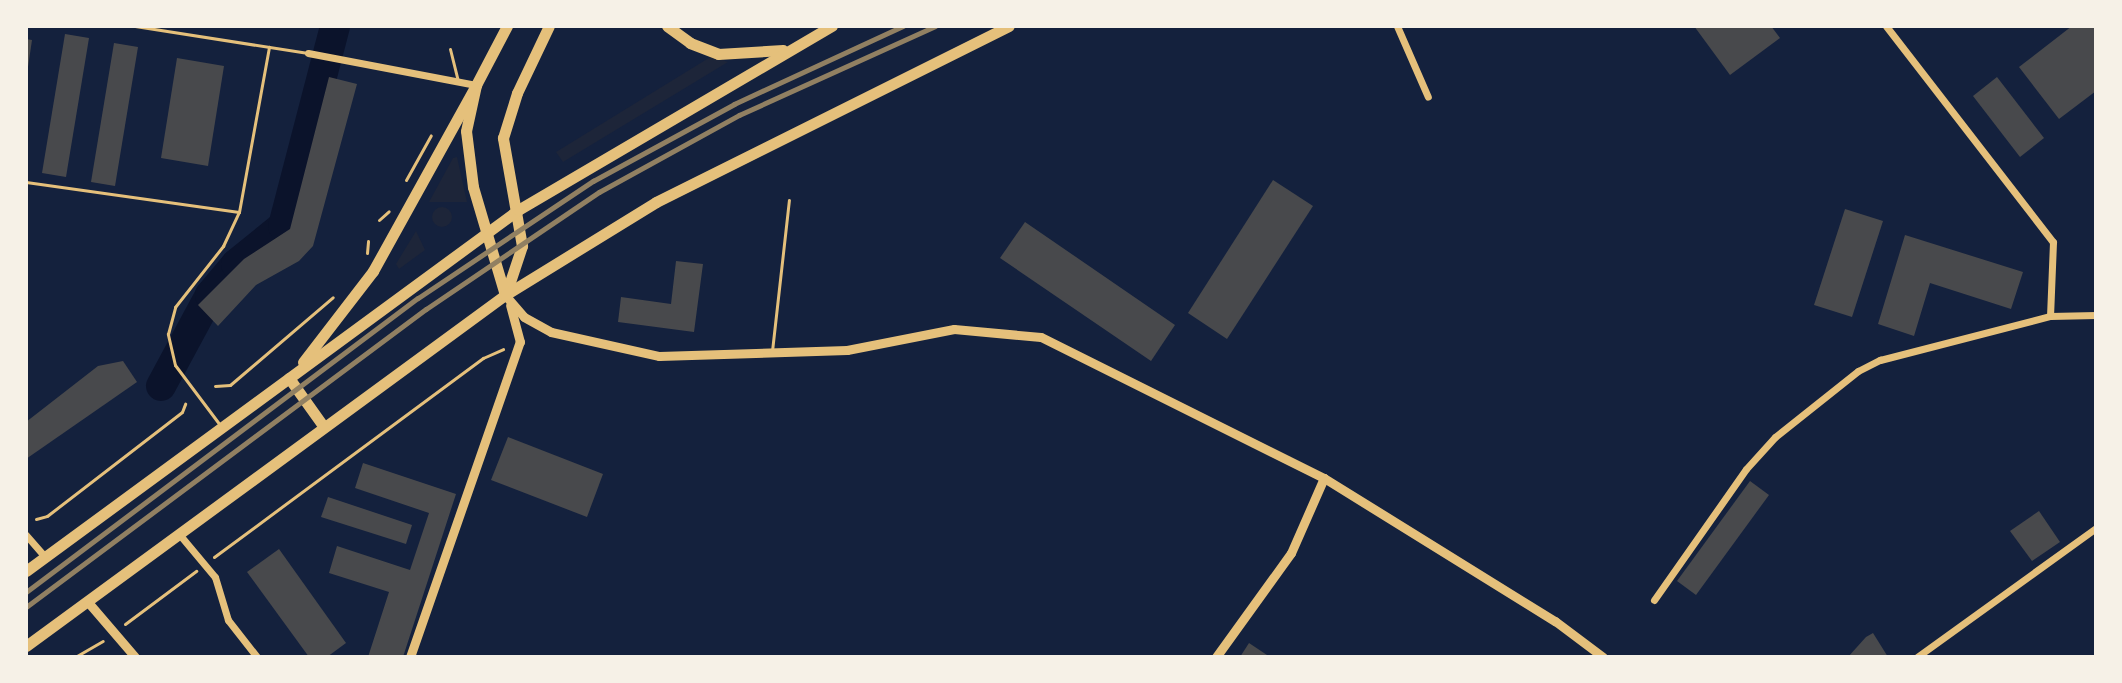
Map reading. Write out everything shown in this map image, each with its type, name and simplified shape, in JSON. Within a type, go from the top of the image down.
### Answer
[{"type":"main road","points":[[289,378],[373,271],[507,26]]},
{"type":"main road","points":[[505,295],[520,260],[518,210],[505,169],[503,138],[517,93],[549,26]]},
{"type":"main road","points":[[667,26],[690,43],[718,54],[787,50]]},
{"type":"main road","points":[[26,571],[518,210],[832,26]]},
{"type":"main road","points":[[26,646],[505,295],[656,202],[1009,26]]},
{"type":"main road","points":[[476,85],[466,142],[486,232],[505,295]]},
{"type":"main road","points":[[289,378],[324,427]]},
{"type":"street","points":[[1397,26],[1428,97]]},
{"type":"street","points":[[1886,26],[2053,242],[2050,316]]},
{"type":"street","points":[[310,54],[476,85]]},
{"type":"street","points":[[505,295],[536,326],[619,350],[659,356],[847,350],[954,329],[1041,337],[1324,478],[1555,621],[1603,657]]},
{"type":"street","points":[[410,657],[520,342],[505,295]]},
{"type":"street","points":[[1654,600],[1746,469],[1775,437],[1841,383],[1880,360],[2050,316],[2096,315]]},
{"type":"street","points":[[1216,657],[1291,553],[1324,478]]},
{"type":"street","points":[[1917,657],[2096,528]]},
{"type":"street","points":[[179,534],[215,577],[228,620],[257,657]]},
{"type":"street","points":[[26,535],[45,557]]},
{"type":"street","points":[[87,601],[135,657]]},
{"type":"lane","points":[[135,26],[310,54]]},
{"type":"lane","points":[[222,428],[189,385],[169,351],[172,313],[223,246],[239,212],[269,47]]},
{"type":"lane","points":[[450,49],[458,81]]},
{"type":"lane","points":[[26,182],[239,212]]},
{"type":"lane","points":[[772,354],[789,200]]},
{"type":"path","points":[[359,263],[368,241]]},
{"type":"path","points":[[215,386],[230,385],[336,295]]},
{"type":"path","points":[[214,557],[483,358],[500,353]]},
{"type":"path","points":[[36,519],[47,516],[182,412],[185,404]]},
{"type":"path","points":[[122,627],[196,571]]},
{"type":"path","points":[[75,657],[107,638]]},
{"type":"shaded area","points":[[712,56],[728,62],[563,162],[556,152]]},
{"type":"shaded area","points":[[457,157],[467,202],[429,202],[453,158]]},
{"type":"shaded area","points":[[442,207],[449,210],[452,217],[449,224],[442,227],[435,224],[432,217],[435,210]]},
{"type":"shaded area","points":[[416,231],[425,250],[399,269],[396,264]]},
{"type":"building","points":[[1694,26],[1771,26],[1780,38],[1730,75]]},
{"type":"building","points":[[2072,26],[2096,26],[2096,91],[2059,119],[2019,67]]},
{"type":"building","points":[[65,34],[89,38],[66,177],[42,173]]},
{"type":"building","points":[[26,39],[32,40],[28,67],[26,67]]},
{"type":"building","points":[[114,43],[138,47],[115,186],[91,182]]},
{"type":"building","points":[[177,58],[224,66],[208,166],[161,158]]},
{"type":"building","points":[[329,77],[357,84],[313,246],[299,261],[256,285],[218,326],[198,305],[244,259],[290,229]]},
{"type":"building","points":[[1997,77],[2044,138],[2020,157],[1973,96]]},
{"type":"building","points":[[1273,180],[1313,206],[1227,339],[1188,313]]},
{"type":"building","points":[[1845,209],[1883,221],[1852,317],[1814,305]]},
{"type":"building","points":[[1025,222],[1175,325],[1151,361],[1000,258]]},
{"type":"building","points":[[1905,235],[2023,272],[2011,309],[1930,283],[1914,336],[1878,324]]},
{"type":"building","points":[[676,261],[703,264],[694,332],[618,322],[621,297],[671,304]]},
{"type":"building","points":[[123,361],[137,382],[26,459],[26,422],[98,366]]},
{"type":"building","points":[[508,437],[603,474],[587,517],[491,480]]},
{"type":"building","points":[[363,463],[456,494],[403,657],[368,657],[389,592],[329,573],[337,546],[410,570],[429,513],[355,488]]},
{"type":"building","points":[[1750,481],[1769,495],[1696,595],[1677,581]]},
{"type":"building","points":[[328,497],[412,525],[406,544],[321,517]]},
{"type":"building","points":[[2039,511],[2060,542],[2032,561],[2010,531]]},
{"type":"building","points":[[279,549],[346,643],[327,657],[309,657],[247,572]]},
{"type":"building","points":[[1873,633],[1888,657],[1848,657],[1866,637]]},
{"type":"building","points":[[1249,643],[1270,657],[1240,657]]},
{"type":"waterway","points":[[161,386],[210,295],[236,264],[283,226],[335,26]]},
{"type":"railway","points":[[26,592],[418,298],[593,181],[734,104],[903,26]]},
{"type":"railway","points":[[26,607],[426,309],[599,192],[739,115],[935,26]]}]
